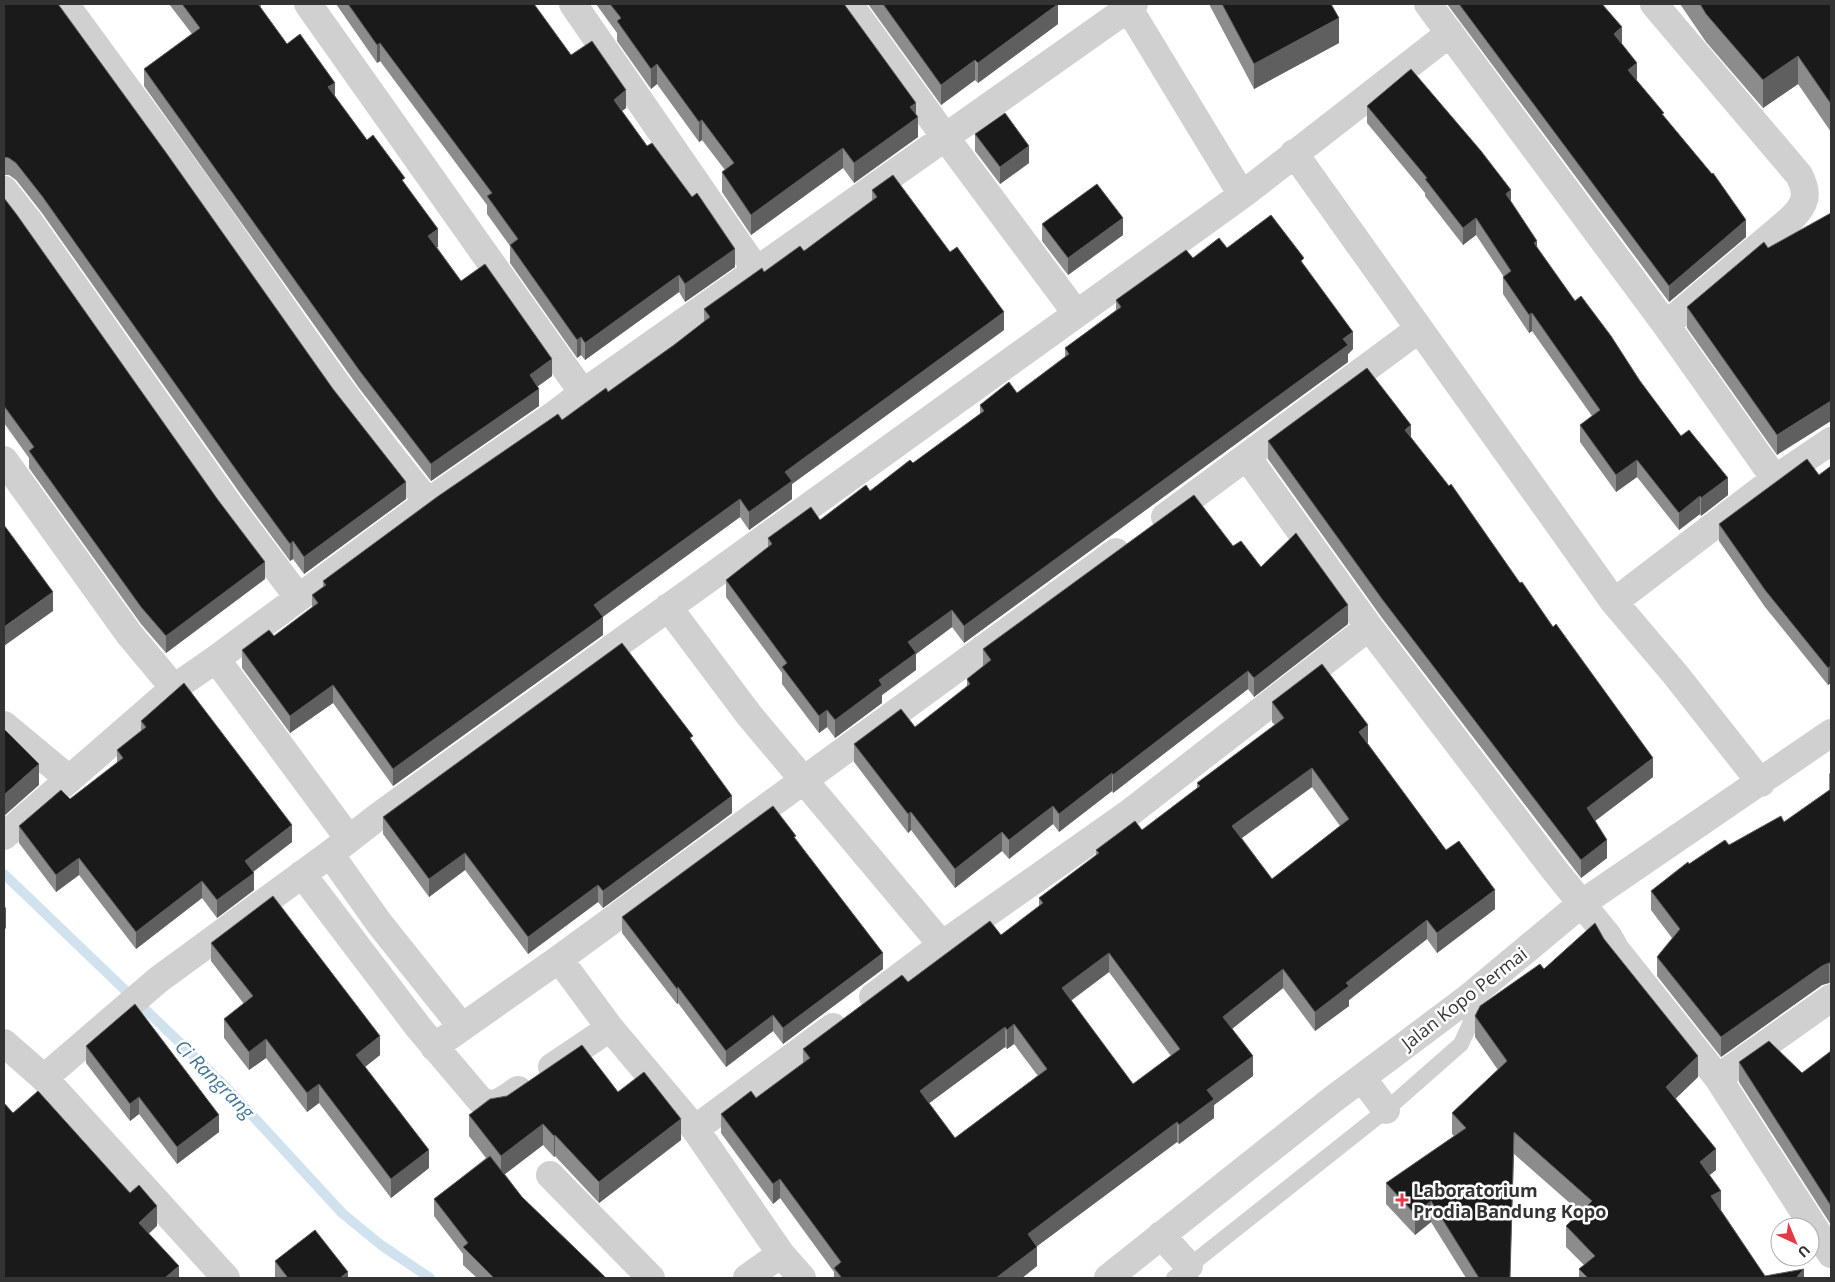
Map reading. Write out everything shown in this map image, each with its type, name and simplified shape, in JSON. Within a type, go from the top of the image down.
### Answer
[{"type":"street","points":[[65,4],[209,202],[307,343],[390,457],[428,502]]},
{"type":"street","points":[[308,4],[583,393]]},
{"type":"street","points":[[573,4],[757,271]]},
{"type":"street","points":[[849,4],[1076,313]]},
{"type":"street","points":[[1428,4],[1666,325],[1775,479]]},
{"type":"street","points":[[1654,4],[1799,175],[1806,193],[1800,210],[1791,219],[1666,325]]},
{"type":"street","points":[[11,829],[174,688],[428,502],[554,416],[583,393],[1130,5],[1242,194]]},
{"type":"street","points":[[44,1078],[158,980],[668,607],[1242,194],[1450,33]]},
{"type":"street","points":[[1294,153],[1614,602],[1675,674],[1761,782]]},
{"type":"street","points":[[4,190],[30,223],[231,508],[298,597]]},
{"type":"street","points":[[434,1047],[559,959],[1419,329]]},
{"type":"street","points":[[1614,602],[1775,479],[1831,441]]},
{"type":"street","points":[[1247,456],[1369,627],[1581,904],[1718,1078],[1830,1247]]},
{"type":"street","points":[[4,460],[129,634],[174,688]]},
{"type":"street","points":[[668,607],[749,715],[942,946]]},
{"type":"street","points":[[695,1129],[942,946],[1128,814],[1369,627]]},
{"type":"street","points":[[216,659],[340,846],[379,923],[462,1027]]},
{"type":"street","points":[[4,725],[69,779]]},
{"type":"street","name":"Jalan Kopo Permai","points":[[1108,1278],[1362,1078],[1468,998],[1581,904],[1831,733]]},
{"type":"street","points":[[302,874],[434,1047],[480,1100],[486,1104],[498,1104],[610,1028]]},
{"type":"street","points":[[355,942],[379,923]]},
{"type":"street","points":[[559,959],[610,1028],[695,1129],[781,1254],[802,1278]]},
{"type":"street","points":[[1718,1078],[1831,998]]},
{"type":"street","points":[[4,1043],[44,1078],[226,1278]]},
{"type":"street","points":[[1362,1078],[1386,1110]]},
{"type":"street","points":[[550,1175],[652,1278]]},
{"type":"street","points":[[1161,1235],[1182,1272]]},
{"type":"street","points":[[746,1278],[781,1254]]},
{"type":"lane","points":[[1182,1272],[1386,1110],[1461,1044],[1471,1022],[1468,998]]},
{"type":"building","points":[[4,4],[58,4],[167,154],[333,389],[406,482],[304,557],[293,541],[290,544],[244,481],[42,196],[16,163],[4,157]]},
{"type":"building","points":[[182,4],[258,4],[287,44],[300,34],[335,83],[328,87],[367,140],[373,135],[405,178],[402,180],[438,229],[428,236],[461,281],[485,264],[552,359],[530,375],[539,389],[431,464],[359,370],[144,69],[200,28]]},
{"type":"building","points":[[348,4],[534,4],[571,55],[592,41],[626,90],[614,100],[647,146],[652,143],[692,197],[697,193],[735,249],[685,284],[679,275],[585,343],[581,337],[577,340],[510,245],[518,239],[487,196],[492,193],[380,43],[377,45]]},
{"type":"building","points":[[610,4],[844,4],[916,103],[910,107],[918,117],[854,163],[843,148],[751,215],[722,172],[734,163],[702,120],[699,122],[657,64],[651,69],[617,21],[621,18]]},
{"type":"building","points":[[883,4],[1058,4],[978,63],[975,60],[941,85]]},
{"type":"building","points":[[1222,4],[1331,4],[1339,18],[1254,64]]},
{"type":"building","points":[[1459,4],[1602,4],[1622,27],[1614,34],[1637,63],[1628,70],[1664,113],[1662,114],[1713,173],[1746,220],[1669,286]]},
{"type":"building","points":[[1700,4],[1831,4],[1831,104],[1798,56],[1763,80],[1706,14]]},
{"type":"building","points":[[1411,69],[1481,151],[1511,190],[1506,194],[1537,241],[1534,243],[1575,301],[1581,296],[1681,436],[1689,430],[1728,478],[1701,498],[1700,496],[1679,513],[1637,460],[1616,475],[1580,425],[1600,410],[1532,313],[1529,315],[1503,277],[1511,271],[1476,218],[1463,228],[1425,179],[1427,178],[1367,106]]},
{"type":"building","points":[[1005,113],[1029,146],[1000,167],[975,134]]},
{"type":"building","points":[[893,175],[950,252],[957,247],[1004,312],[785,472],[792,481],[749,512],[740,499],[594,605],[603,617],[393,769],[333,685],[290,716],[242,650],[269,630],[274,636],[318,603],[312,595],[326,585],[323,581],[437,497],[558,414],[562,420],[606,388],[608,392],[710,317],[704,309],[762,268],[764,272],[800,246],[804,251],[877,197],[872,190]]},
{"type":"building","points":[[1097,184],[1123,218],[1068,258],[1042,224]]},
{"type":"building","points":[[4,198],[218,500],[265,562],[166,636],[141,607],[29,451],[34,447],[4,406]]},
{"type":"building","points":[[1831,213],[1831,401],[1777,435],[1687,307],[1764,242],[1768,248]]},
{"type":"building","points":[[1271,215],[1304,258],[1301,261],[1353,332],[1343,339],[1348,345],[964,626],[952,610],[908,642],[916,653],[879,680],[882,685],[835,720],[827,710],[819,716],[782,667],[787,663],[726,580],[772,544],[768,538],[811,507],[820,520],[866,485],[870,491],[910,460],[913,463],[984,411],[980,405],[1009,382],[1017,393],[1069,354],[1065,348],[1121,307],[1116,300],[1186,250],[1193,258],[1219,238],[1227,248]]},
{"type":"building","points":[[1367,368],[1411,425],[1405,430],[1449,486],[1451,484],[1520,583],[1522,582],[1553,627],[1556,624],[1653,758],[1587,808],[1607,840],[1581,860],[1382,599],[1268,441]]},
{"type":"building","points":[[1807,459],[1819,475],[1831,466],[1831,666],[1828,668],[1765,590],[1719,524]]},
{"type":"building","points":[[1194,495],[1233,546],[1241,541],[1261,567],[1296,533],[1348,605],[1254,678],[1248,671],[1059,814],[1053,806],[1009,840],[1002,832],[955,869],[911,812],[908,814],[854,744],[901,709],[915,727],[970,684],[967,679],[991,660],[983,649]]},
{"type":"building","points":[[4,525],[53,592],[4,627]]},
{"type":"building","points":[[622,643],[693,736],[690,738],[732,796],[603,891],[598,885],[528,937],[465,853],[429,879],[383,817]]},
{"type":"building","points":[[1322,664],[1368,725],[1359,732],[1446,850],[1459,841],[1495,890],[1437,933],[1427,920],[1346,983],[1349,986],[1315,1012],[1283,969],[1223,1017],[1253,1056],[1207,1090],[1214,1099],[1179,1125],[1177,1122],[1028,1234],[1037,1247],[996,1278],[842,1278],[834,1268],[841,1262],[780,1179],[773,1184],[721,1114],[751,1091],[756,1098],[810,1058],[803,1049],[902,975],[908,982],[990,921],[1001,935],[1043,903],[1039,898],[1099,853],[1096,850],[1135,821],[1142,830],[1200,786],[1197,783],[1284,718],[1272,702]],"holes":[[[1312,768],[1349,819],[1272,879],[1232,826]],[[1109,953],[1180,1049],[1133,1084],[1062,988]],[[1014,1024],[1047,1069],[955,1138],[920,1091],[1005,1027],[1007,1030]]]},
{"type":"building","points":[[184,683],[292,825],[245,861],[254,873],[217,900],[202,881],[136,932],[79,858],[56,875],[19,826],[61,790],[70,799],[123,758],[117,750],[146,727],[141,721]]},
{"type":"building","points":[[4,729],[39,764],[4,795]]},
{"type":"building","points":[[1831,789],[1831,963],[1822,966],[1721,1037],[1657,957],[1680,929],[1651,891],[1688,862],[1689,864],[1725,840],[1729,845],[1781,816],[1784,822]]},
{"type":"building","points":[[773,806],[796,836],[794,837],[883,953],[783,1028],[773,1015],[726,1051],[622,917]]},
{"type":"building","points":[[273,896],[380,1036],[356,1055],[429,1150],[391,1179],[319,1084],[307,1093],[266,1039],[249,1052],[224,1019],[253,996],[211,943]]},
{"type":"building","points":[[1595,923],[1604,939],[1698,1056],[1666,1087],[1716,1149],[1700,1162],[1721,1191],[1711,1196],[1765,1276],[1804,1269],[1796,1278],[1588,1278],[1579,1269],[1595,1256],[1566,1226],[1592,1201],[1514,1132],[1510,1278],[1479,1278],[1431,1201],[1415,1214],[1386,1183],[1466,1128],[1452,1113],[1507,1061],[1475,1016],[1480,1006],[1540,964],[1544,969]]},
{"type":"building","points":[[135,1004],[219,1115],[177,1147],[139,1097],[130,1104],[86,1046]]},
{"type":"building","points":[[1769,1041],[1802,1073],[1831,1051],[1831,1206],[1739,1062]]},
{"type":"building","points":[[582,1045],[618,1092],[644,1072],[681,1119],[599,1182],[543,1124],[501,1156],[469,1115],[490,1099],[507,1096]]},
{"type":"building","points":[[38,1091],[130,1193],[139,1185],[157,1206],[139,1223],[179,1266],[165,1278],[4,1278],[4,1103],[13,1113]]},
{"type":"building","points":[[490,1156],[522,1197],[606,1278],[494,1278],[463,1247],[468,1243],[434,1199]]},
{"type":"building","points":[[315,1230],[348,1272],[340,1278],[288,1278],[275,1261]]},
{"type":"waterway","name":"Ci Rangrang","points":[[4,874],[225,1086],[342,1213],[381,1245],[430,1278]]},
{"type":"place","name":"Laboratorium Prodia Bandung Kopo","points":[[1402,1200]]}]
